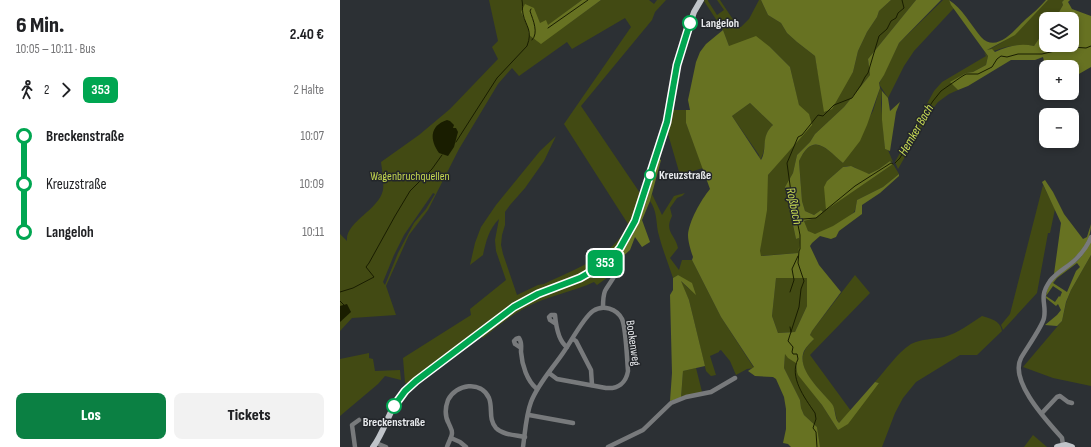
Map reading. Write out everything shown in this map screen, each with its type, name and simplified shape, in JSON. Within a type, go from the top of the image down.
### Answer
[{"type":"main road","points":[[374,445],[398,401],[405,391],[416,381],[514,307],[538,294],[589,273],[604,264],[615,254],[627,237],[638,212],[667,122],[680,53],[694,12],[701,0]]},
{"type":"main road","points":[[1057,447],[1063,444],[1072,447]]},
{"type":"street","points":[[1063,444],[1062,438],[1030,399],[1024,388],[1018,368],[1020,360],[1044,319],[1043,298],[1048,284],[1055,275],[1076,259],[1085,248],[1091,237]]},
{"type":"street","points":[[523,447],[528,414],[537,389],[590,313],[603,307],[604,294],[615,277],[618,266],[617,256],[615,254]]},
{"type":"street","name":"Bookenweg","points":[[549,373],[557,379],[610,388],[616,387],[624,381],[628,371],[622,322],[615,312],[603,307]]},
{"type":"street","points":[[556,324],[562,342],[567,347]]},
{"type":"street","points":[[573,339],[576,341],[591,370],[592,385]]},
{"type":"street","points":[[521,348],[522,361],[529,381],[537,389]]},
{"type":"street","points":[[608,447],[643,430],[671,403],[686,397],[711,392],[735,378]]},
{"type":"street","points":[[447,447],[452,431],[447,421],[446,411],[448,400],[457,390],[462,387],[469,386],[480,388],[488,395],[491,404],[492,420],[497,428],[507,434],[524,437]]},
{"type":"street","points":[[1042,413],[1057,397],[1060,396],[1072,403]]},
{"type":"street","points":[[528,414],[573,423]]},
{"type":"street","points":[[355,447],[352,425],[358,420]]},
{"type":"street","points":[[451,438],[460,442],[466,447]]},
{"type":"street","points":[[374,445],[386,447]]},
{"type":"green space","name":"Wagenbruchquellen","points":[[489,0],[582,0],[548,26],[540,24],[538,21],[521,12],[528,28],[529,35],[565,26],[601,0],[649,0],[654,4],[657,0],[666,0],[655,12],[652,20],[581,106],[640,195],[631,223],[616,249],[607,259],[585,273],[545,289],[409,384],[405,383],[403,358],[471,315],[470,309],[506,280],[496,251],[495,240],[499,219],[488,236],[483,255],[470,265],[475,243],[481,227],[496,205],[540,151],[556,136],[544,161],[525,188],[505,212],[505,225],[501,245],[517,295],[580,267],[603,254],[622,235],[628,224],[564,124],[631,27],[625,18],[572,49],[567,42],[519,76],[512,68],[498,84],[459,149],[428,210],[409,235],[386,286],[396,315],[352,318],[340,331],[340,234],[347,241],[351,228],[380,197],[383,190],[381,162],[419,135],[450,109],[498,59],[492,47],[498,41]],"holes":[[[433,193],[435,194],[426,209],[414,223],[398,253],[385,285],[383,282],[404,235]]]},
{"type":"green space","points":[[582,0],[601,0],[541,44],[529,35],[528,28],[521,12],[525,4],[534,8],[540,23],[546,20],[548,25]]},
{"type":"green space","points":[[708,0],[717,15],[724,10],[717,0],[720,0],[738,27],[741,27],[749,19],[759,0],[761,0],[768,15],[781,23],[787,33],[815,56],[825,112],[853,72],[858,51],[879,11],[891,0],[916,0],[868,59],[870,75],[844,107],[815,134],[810,142],[797,155],[793,173],[785,187],[796,239],[799,238],[800,246],[798,253],[760,256],[768,175],[792,146],[799,106],[790,67],[770,47],[729,46],[723,30],[704,1]]},
{"type":"green space","points":[[761,0],[891,0],[879,11],[877,17],[867,32],[858,51],[853,72],[832,109],[824,112],[815,56],[787,33],[781,23],[768,15]]},
{"type":"green space","points":[[916,0],[941,0],[899,43],[879,83],[880,88],[860,141],[843,163],[831,152],[820,145],[815,144],[804,152],[799,161],[802,201],[805,211],[814,215],[821,210],[823,212],[816,218],[804,221],[808,231],[815,234],[833,226],[855,212],[857,200],[883,187],[899,174],[899,176],[880,193],[862,205],[862,214],[839,231],[836,237],[831,239],[820,236],[810,246],[819,265],[841,292],[810,335],[814,339],[804,351],[802,358],[807,373],[811,380],[832,404],[836,419],[839,423],[875,382],[879,383],[848,424],[838,430],[822,405],[798,375],[796,363],[785,354],[784,368],[800,400],[804,415],[817,427],[820,447],[791,447],[788,444],[783,443],[786,429],[786,409],[784,397],[776,379],[773,377],[755,376],[748,371],[754,367],[721,317],[692,260],[693,257],[688,238],[689,229],[696,211],[710,189],[686,123],[686,110],[690,110],[688,100],[696,62],[700,52],[706,44],[723,30],[729,46],[756,36],[770,47],[790,67],[799,105],[809,114],[812,125],[768,175],[767,210],[760,251],[761,256],[798,253],[799,238],[796,239],[785,187],[793,173],[797,155],[810,142],[815,134],[844,107],[870,75],[868,59]],"holes":[[[750,103],[773,125],[769,129],[765,138],[764,151],[761,160],[732,116]],[[776,278],[807,278],[807,306],[795,332],[778,333],[772,316]]]},
{"type":"green space","points":[[943,0],[949,0],[954,8],[914,51],[904,66],[888,98],[879,84],[899,43]]},
{"type":"green space","points":[[949,0],[962,12],[981,37],[987,42],[993,43],[1011,34],[1046,0],[1048,0],[1015,35],[987,50],[992,49],[995,52],[1014,46],[1034,46],[1039,38],[1039,52],[1079,52],[1079,12],[1059,12],[1063,5],[1062,2],[1064,0],[1070,0],[1068,2],[1072,9],[1091,16],[1091,67],[1079,74],[1079,60],[1044,60],[1043,57],[1035,60],[1011,60],[968,86],[958,90],[950,82],[966,73],[973,72],[986,65],[988,56],[951,5]]},
{"type":"green space","points":[[1048,0],[1064,0],[1059,12],[1039,12],[1039,38],[1034,46],[1017,45],[994,51],[987,51],[1004,41],[1027,22]]},
{"type":"green space","points":[[984,52],[988,56],[986,65],[973,72],[966,73],[951,82],[958,90],[949,94],[938,102],[931,111],[898,169],[895,162],[934,91],[942,82],[986,56]]},
{"type":"green space","points":[[880,88],[882,91],[881,103],[885,149],[888,150],[893,162],[890,161],[869,174],[854,167],[843,167],[827,181],[826,209],[893,164],[899,174],[883,187],[857,200],[854,212],[846,218],[827,230],[812,234],[808,230],[804,221],[816,218],[823,212],[821,210],[814,215],[805,211],[802,201],[799,161],[809,147],[815,145],[825,148],[843,163],[873,111]]},
{"type":"green space","points":[[882,91],[888,98],[890,111],[900,102],[896,112],[890,151],[885,149],[882,120]]},
{"type":"green space","points":[[750,103],[773,125],[767,133],[764,151],[760,160],[759,155],[732,116]]},
{"type":"green space","points":[[673,110],[690,110],[686,123],[703,168],[680,175],[668,134]]},
{"type":"green space","points":[[659,159],[661,160],[650,201],[642,220],[650,242],[642,247],[635,237],[630,250],[621,258],[623,249],[632,236],[641,217]]},
{"type":"green space","points":[[890,161],[893,164],[826,210],[824,187],[827,181],[843,167],[851,166],[869,174]]},
{"type":"green space","points":[[1045,180],[1064,214],[1083,239],[1087,237],[1091,224],[1088,240],[1084,247],[1073,259],[1054,274],[1061,223],[1042,182]]},
{"type":"green space","points":[[1043,185],[1055,209],[1050,233],[1048,233],[1037,293],[1003,330],[1001,325],[1010,314]]},
{"type":"green space","points":[[685,193],[677,198],[670,208],[672,216],[669,226],[678,248],[670,258],[679,270],[682,260],[692,260],[721,317],[754,368],[747,369],[736,375],[730,361],[721,350],[710,356],[716,375],[711,376],[706,371],[689,300],[680,280],[690,290],[678,275],[673,278],[658,232],[655,212],[650,201],[652,194],[662,215],[674,196]]},
{"type":"green space","points":[[1091,240],[1091,255],[1071,290],[1066,302],[1062,321],[1057,326],[1045,325],[1061,310],[1058,304],[1056,306],[1046,298],[1046,296],[1047,291],[1050,285],[1058,276],[1079,259]],"holes":[[[1077,263],[1080,267],[1076,271],[1067,292],[1053,283],[1057,278]],[[1053,286],[1062,292],[1060,297],[1059,296],[1055,302],[1046,296]]]},
{"type":"green space","points":[[1091,255],[1091,386],[1053,378],[1023,367],[1062,321],[1071,290]]},
{"type":"green space","points":[[612,260],[615,261],[616,269],[613,277],[611,275],[597,285],[594,282],[526,307],[483,338],[481,336],[512,312],[544,293]]},
{"type":"green space","points":[[678,275],[692,283],[696,295],[681,281],[689,300],[705,366],[683,371],[681,398],[670,401],[672,373],[670,295],[673,290],[673,278]]},
{"type":"green space","points":[[855,275],[870,293],[810,355],[851,411],[839,423],[835,411],[828,399],[807,373],[803,359],[805,350],[813,340],[810,335],[812,331]]},
{"type":"green space","points":[[776,277],[807,278],[807,306],[795,332],[778,333],[772,316]]},
{"type":"green space","points":[[982,316],[997,322],[1002,331],[977,355],[960,355],[916,382],[903,398],[895,413],[882,447],[820,447],[817,427],[804,415],[800,400],[784,368],[785,353],[796,362],[797,372],[822,405],[838,430],[879,383],[875,382],[896,357],[911,344],[928,339],[944,337],[964,328]]},
{"type":"green space","points":[[369,353],[369,358],[373,359],[375,371],[400,370],[401,380],[385,376],[378,384],[340,416],[340,359]]},
{"type":"green space","points":[[696,368],[702,392],[681,398],[683,371]]},
{"type":"green space","points":[[1033,435],[1047,447],[1024,447]]},
{"type":"shaded area","points":[[447,120],[454,125],[453,128],[456,128],[458,132],[454,147],[448,156],[439,153],[433,138],[434,130],[437,126]]},
{"type":"shaded area","points":[[347,304],[351,312],[340,322],[340,306]]},
{"type":"waterway","points":[[456,142],[497,78],[527,46],[529,41],[529,32],[523,14],[522,0]]},
{"type":"waterway","points":[[548,28],[588,0]]},
{"type":"waterway","name":"Roßbach","points":[[817,447],[816,432],[813,428],[816,419],[815,413],[799,387],[795,373],[798,359],[797,354],[793,354],[793,347],[788,341],[799,307],[801,289],[804,281],[798,263],[800,249],[799,222],[792,200],[787,163],[798,137],[802,135],[818,115],[823,116],[834,105],[852,98],[868,73],[879,36],[887,29],[891,21],[896,18],[898,13],[904,8],[902,0]]},
{"type":"waterway","points":[[531,9],[530,11],[535,30],[532,40]]},
{"type":"waterway","name":"Hemker Bach","points":[[895,163],[900,158],[917,125],[933,101],[941,91],[966,74],[978,74],[992,67],[1001,56],[1007,57],[1018,54],[1042,54],[1072,47],[1086,48],[1091,46]]},
{"type":"waterway","points":[[340,292],[353,288],[374,277],[366,267],[410,191],[432,169],[442,155]]},
{"type":"waterway","name":"Hemker Bach","points":[[799,221],[803,219],[816,218],[855,186],[891,163],[893,164]]},
{"type":"waterway","points":[[790,292],[794,280],[792,269],[798,256]]},
{"type":"waterway","points":[[340,301],[344,305]]},
{"type":"waterway","name":"Roßbach","points":[[790,327],[791,332]]},
{"type":"bus line","name":"353","points":[[394,406],[405,391],[416,381],[514,307],[538,294],[580,278],[610,260],[620,248],[635,221],[656,158],[667,122],[682,45],[690,23]]},
{"type":"place","name":"Langeloh","points":[[690,23]]},
{"type":"place","name":"Kreuzstraße","points":[[650,175]]},
{"type":"place","name":"Breckenstraße","points":[[394,406]]}]
